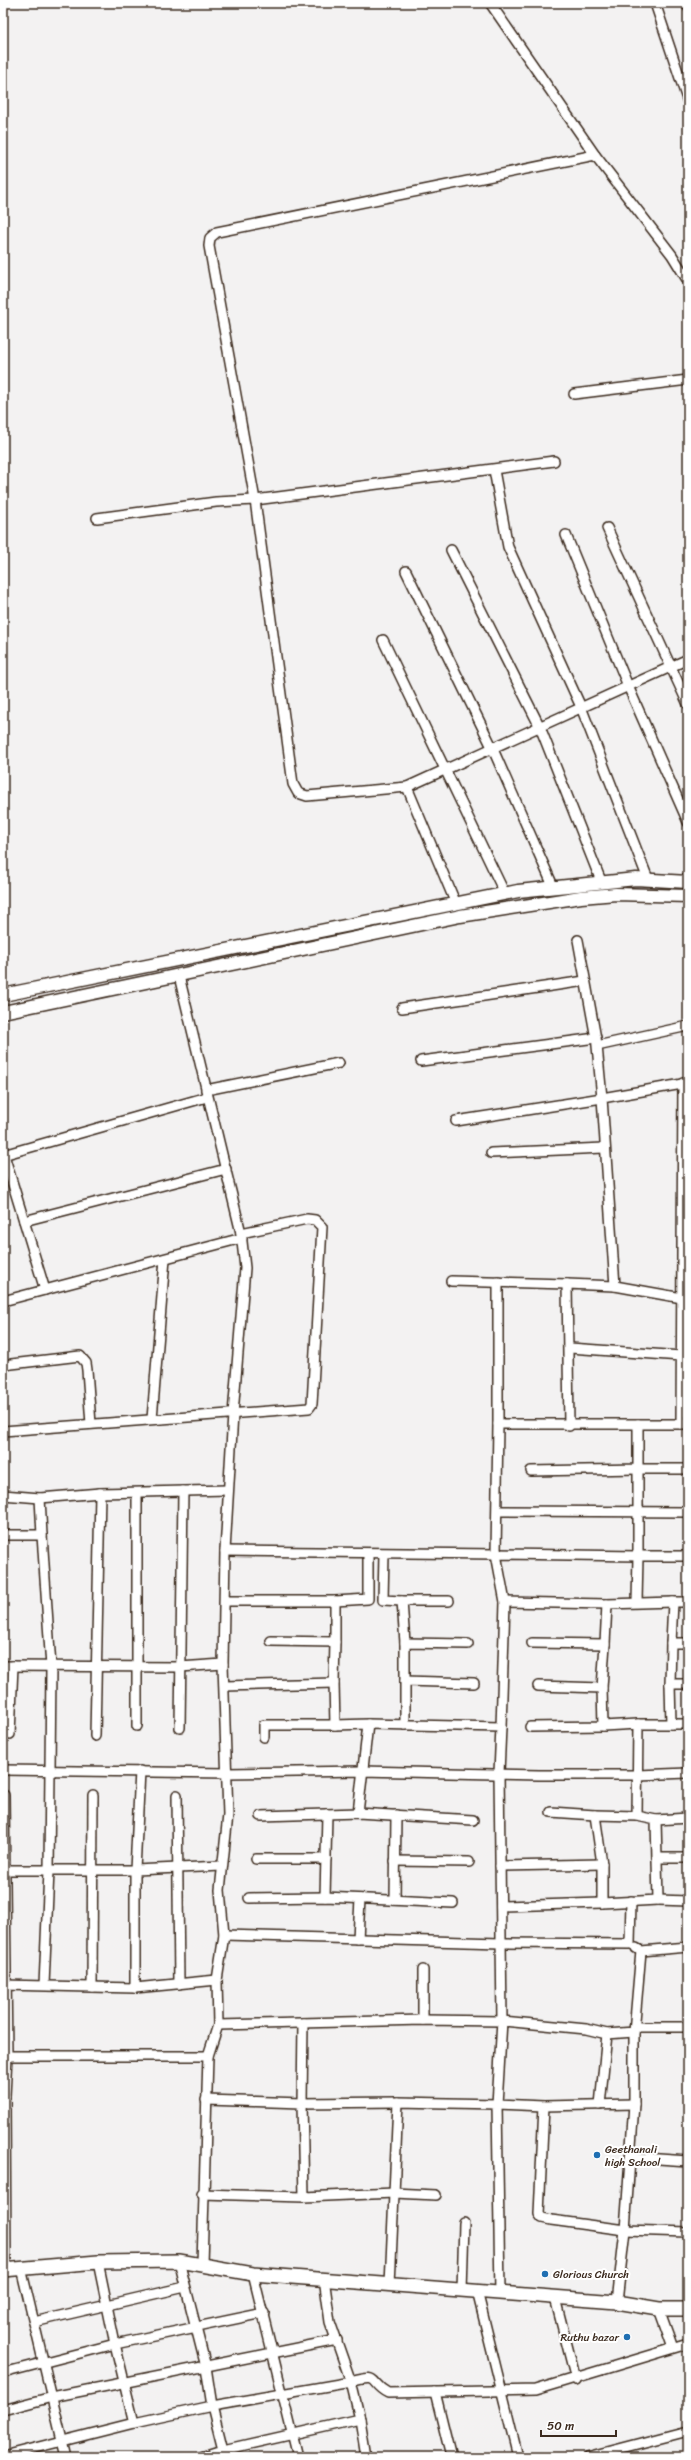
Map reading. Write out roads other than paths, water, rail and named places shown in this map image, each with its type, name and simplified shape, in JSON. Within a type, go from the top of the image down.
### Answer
[{"type":"main road","points":[[5,2270],[98,2262],[179,2261],[253,2274],[324,2278],[390,2285],[617,2302],[659,2309],[688,2309]]},
{"type":"street","points":[[490,3],[595,155],[672,255],[688,281]]},
{"type":"street","points":[[654,3],[688,102]]},
{"type":"street","points":[[686,3],[688,7]]},
{"type":"street","points":[[595,155],[217,232],[210,238],[209,246],[255,500],[295,789],[298,793],[307,796],[407,787],[688,659]]},
{"type":"street","points":[[574,394],[688,380]]},
{"type":"street","points":[[96,518],[216,502],[255,500],[554,461]]},
{"type":"street","points":[[494,470],[508,547],[581,707],[648,878]]},
{"type":"street","points":[[607,528],[688,704]]},
{"type":"street","points":[[566,535],[628,686],[688,822]]},
{"type":"street","points":[[451,550],[540,727],[601,881]]},
{"type":"street","points":[[406,572],[492,747],[553,886]]},
{"type":"street","points":[[383,640],[505,894]]},
{"type":"street","points":[[407,787],[456,904]]},
{"type":"street","points":[[3,995],[505,894],[553,886],[648,878],[688,882]]},
{"type":"street","points":[[3,1012],[460,916],[581,897],[616,894],[688,896]]},
{"type":"street","points":[[578,940],[596,1042],[602,1098],[604,1148],[615,1286]]},
{"type":"street","points":[[178,976],[242,1236],[245,1268],[232,1414],[225,1552],[223,1664],[225,1686],[228,1815],[220,1890],[224,1935],[216,1980],[218,2025],[208,2056],[202,2194],[202,2264]]},
{"type":"street","points":[[402,1008],[585,982]]},
{"type":"street","points":[[421,1061],[596,1042],[688,1026]]},
{"type":"street","points":[[45,1290],[4,1155],[206,1093],[339,1063]]},
{"type":"street","points":[[456,1121],[686,1083],[681,1356],[685,1424],[569,1426],[498,1424]]},
{"type":"street","points":[[491,1153],[604,1148]]},
{"type":"street","points":[[24,1220],[226,1169]]},
{"type":"street","points":[[3,1301],[307,1219],[315,1220],[322,1230],[310,1407],[306,1410],[152,1419],[3,1431]]},
{"type":"street","points":[[152,1419],[165,1258]]},
{"type":"street","points":[[451,1281],[615,1286],[682,1298]]},
{"type":"street","points":[[498,1282],[498,1511],[496,1554],[506,1602],[499,1773],[502,2021],[497,2104],[500,2293]]},
{"type":"street","points":[[567,1284],[570,1348],[569,1426]]},
{"type":"street","points":[[570,1348],[681,1356]]},
{"type":"street","points":[[3,1365],[80,1356],[86,1363],[91,1424]]},
{"type":"street","points":[[637,1602],[638,1424]]},
{"type":"street","points":[[531,1471],[688,1469]]},
{"type":"street","points":[[3,1495],[40,1498],[100,1493],[228,1490]]},
{"type":"street","points":[[180,1728],[183,1491]]},
{"type":"street","points":[[95,1736],[100,1493]]},
{"type":"street","points":[[137,1726],[138,1493]]},
{"type":"street","points":[[40,1498],[51,1667],[49,1871],[44,1985]]},
{"type":"street","points":[[498,1511],[688,1512]]},
{"type":"street","points":[[3,1535],[42,1535]]},
{"type":"street","points":[[225,1552],[688,1556]]},
{"type":"street","points":[[225,1601],[368,1599],[368,1554]]},
{"type":"street","points":[[384,1554],[383,1600],[449,1601]]},
{"type":"street","points":[[335,1600],[335,1726]]},
{"type":"street","points":[[402,1601],[406,1681],[405,1725]]},
{"type":"street","points":[[506,1602],[607,1604],[637,1602],[688,1602]]},
{"type":"street","points":[[670,1724],[672,1602]]},
{"type":"street","points":[[603,1726],[602,1688],[607,1604]]},
{"type":"street","points":[[271,1641],[335,1642]]},
{"type":"street","points":[[404,1643],[468,1644]]},
{"type":"street","points":[[532,1643],[604,1644]]},
{"type":"street","points":[[671,1644],[688,1643]]},
{"type":"street","points":[[3,1666],[180,1667],[223,1664]]},
{"type":"street","points":[[10,1734],[13,1666]]},
{"type":"street","points":[[406,1681],[474,1683]]},
{"type":"street","points":[[225,1686],[334,1683]]},
{"type":"street","points":[[670,1684],[688,1684]]},
{"type":"street","points":[[538,1686],[602,1688]]},
{"type":"street","points":[[264,1737],[264,1725],[335,1726],[368,1724],[501,1727]]},
{"type":"street","points":[[358,1813],[368,1724]]},
{"type":"street","points":[[637,1816],[638,1724]]},
{"type":"street","points":[[530,1727],[688,1724]]},
{"type":"street","points":[[3,1770],[227,1773],[362,1771],[638,1775],[688,1773]]},
{"type":"street","points":[[134,1988],[135,1870],[140,1771]]},
{"type":"street","points":[[177,1794],[178,1984]]},
{"type":"street","points":[[4,1795],[4,1985],[7,2056],[4,2096],[5,2270]]},
{"type":"street","points":[[92,1987],[93,1795]]},
{"type":"street","points":[[551,1812],[637,1816],[656,1820],[688,1818]]},
{"type":"street","points":[[261,1816],[358,1813],[473,1820]]},
{"type":"street","points":[[325,1896],[327,1814]]},
{"type":"street","points":[[395,1900],[396,1815]]},
{"type":"street","points":[[595,1815],[602,1864],[602,1903]]},
{"type":"street","points":[[656,1820],[658,1900]]},
{"type":"street","points":[[658,1858],[688,1858]]},
{"type":"street","points":[[256,1859],[326,1860]]},
{"type":"street","points":[[395,1861],[469,1862]]},
{"type":"street","points":[[500,1866],[602,1864]]},
{"type":"street","points":[[4,1870],[93,1871],[222,1866]]},
{"type":"street","points":[[249,1898],[325,1896],[453,1903]]},
{"type":"street","points":[[358,1939],[360,1899]]},
{"type":"street","points":[[500,1906],[658,1900],[688,1901]]},
{"type":"street","points":[[630,1944],[631,1902]]},
{"type":"street","points":[[224,1935],[500,1943],[630,1944],[642,1951],[688,1947]]},
{"type":"street","points":[[617,2302],[625,2230],[634,2104],[634,2030],[642,1951]]},
{"type":"street","points":[[423,1970],[423,2020]]},
{"type":"street","points":[[4,1985],[134,1988],[216,1980]]},
{"type":"street","points":[[218,2025],[423,2020],[502,2021],[586,2029],[607,2034],[634,2030],[688,2027]]},
{"type":"street","points":[[303,2023],[302,2103],[304,2197]]},
{"type":"street","points":[[600,2105],[607,2034]]},
{"type":"street","points":[[7,2056],[208,2056]]},
{"type":"street","points":[[206,2100],[302,2103],[398,2102],[544,2106],[634,2104]]},
{"type":"street","points":[[390,2285],[398,2102]]},
{"type":"street","points":[[544,2106],[540,2216],[551,2220],[625,2230],[688,2232]]},
{"type":"street","points":[[630,2157],[688,2161]]},
{"type":"street","points":[[202,2194],[304,2197],[394,2193],[436,2195]]},
{"type":"street","points":[[462,2290],[464,2223]]},
{"type":"street","points":[[179,2261],[206,2367],[212,2406],[223,2453]]},
{"type":"street","points":[[98,2262],[106,2305],[134,2423]]},
{"type":"street","points":[[21,2268],[66,2457]]},
{"type":"street","points":[[253,2274],[264,2313],[272,2354],[284,2395],[298,2457]]},
{"type":"street","points":[[324,2278],[330,2322],[351,2382],[360,2419],[366,2457]]},
{"type":"street","points":[[34,2322],[185,2287]]},
{"type":"street","points":[[477,2291],[518,2457]]},
{"type":"street","points":[[555,2298],[576,2380]]},
{"type":"street","points":[[659,2309],[673,2348]]},
{"type":"street","points":[[3,2372],[115,2344],[264,2313]]},
{"type":"street","points":[[3,2410],[52,2397],[337,2340]]},
{"type":"street","points":[[3,2456],[134,2423],[212,2406],[284,2395],[370,2377],[388,2394],[435,2392],[502,2393],[535,2390],[576,2380],[688,2344]]},
{"type":"street","points":[[435,2392],[451,2457]]},
{"type":"street","points":[[200,2457],[223,2453],[360,2419]]},
{"type":"street","points":[[588,2457],[688,2431]]},
{"type":"place","name":"Geethanali high School","points":[[597,2155]]},
{"type":"place","name":"Glorious Church","points":[[545,2274]]},
{"type":"place","name":"Ruthu bazar","points":[[627,2337]]}]
